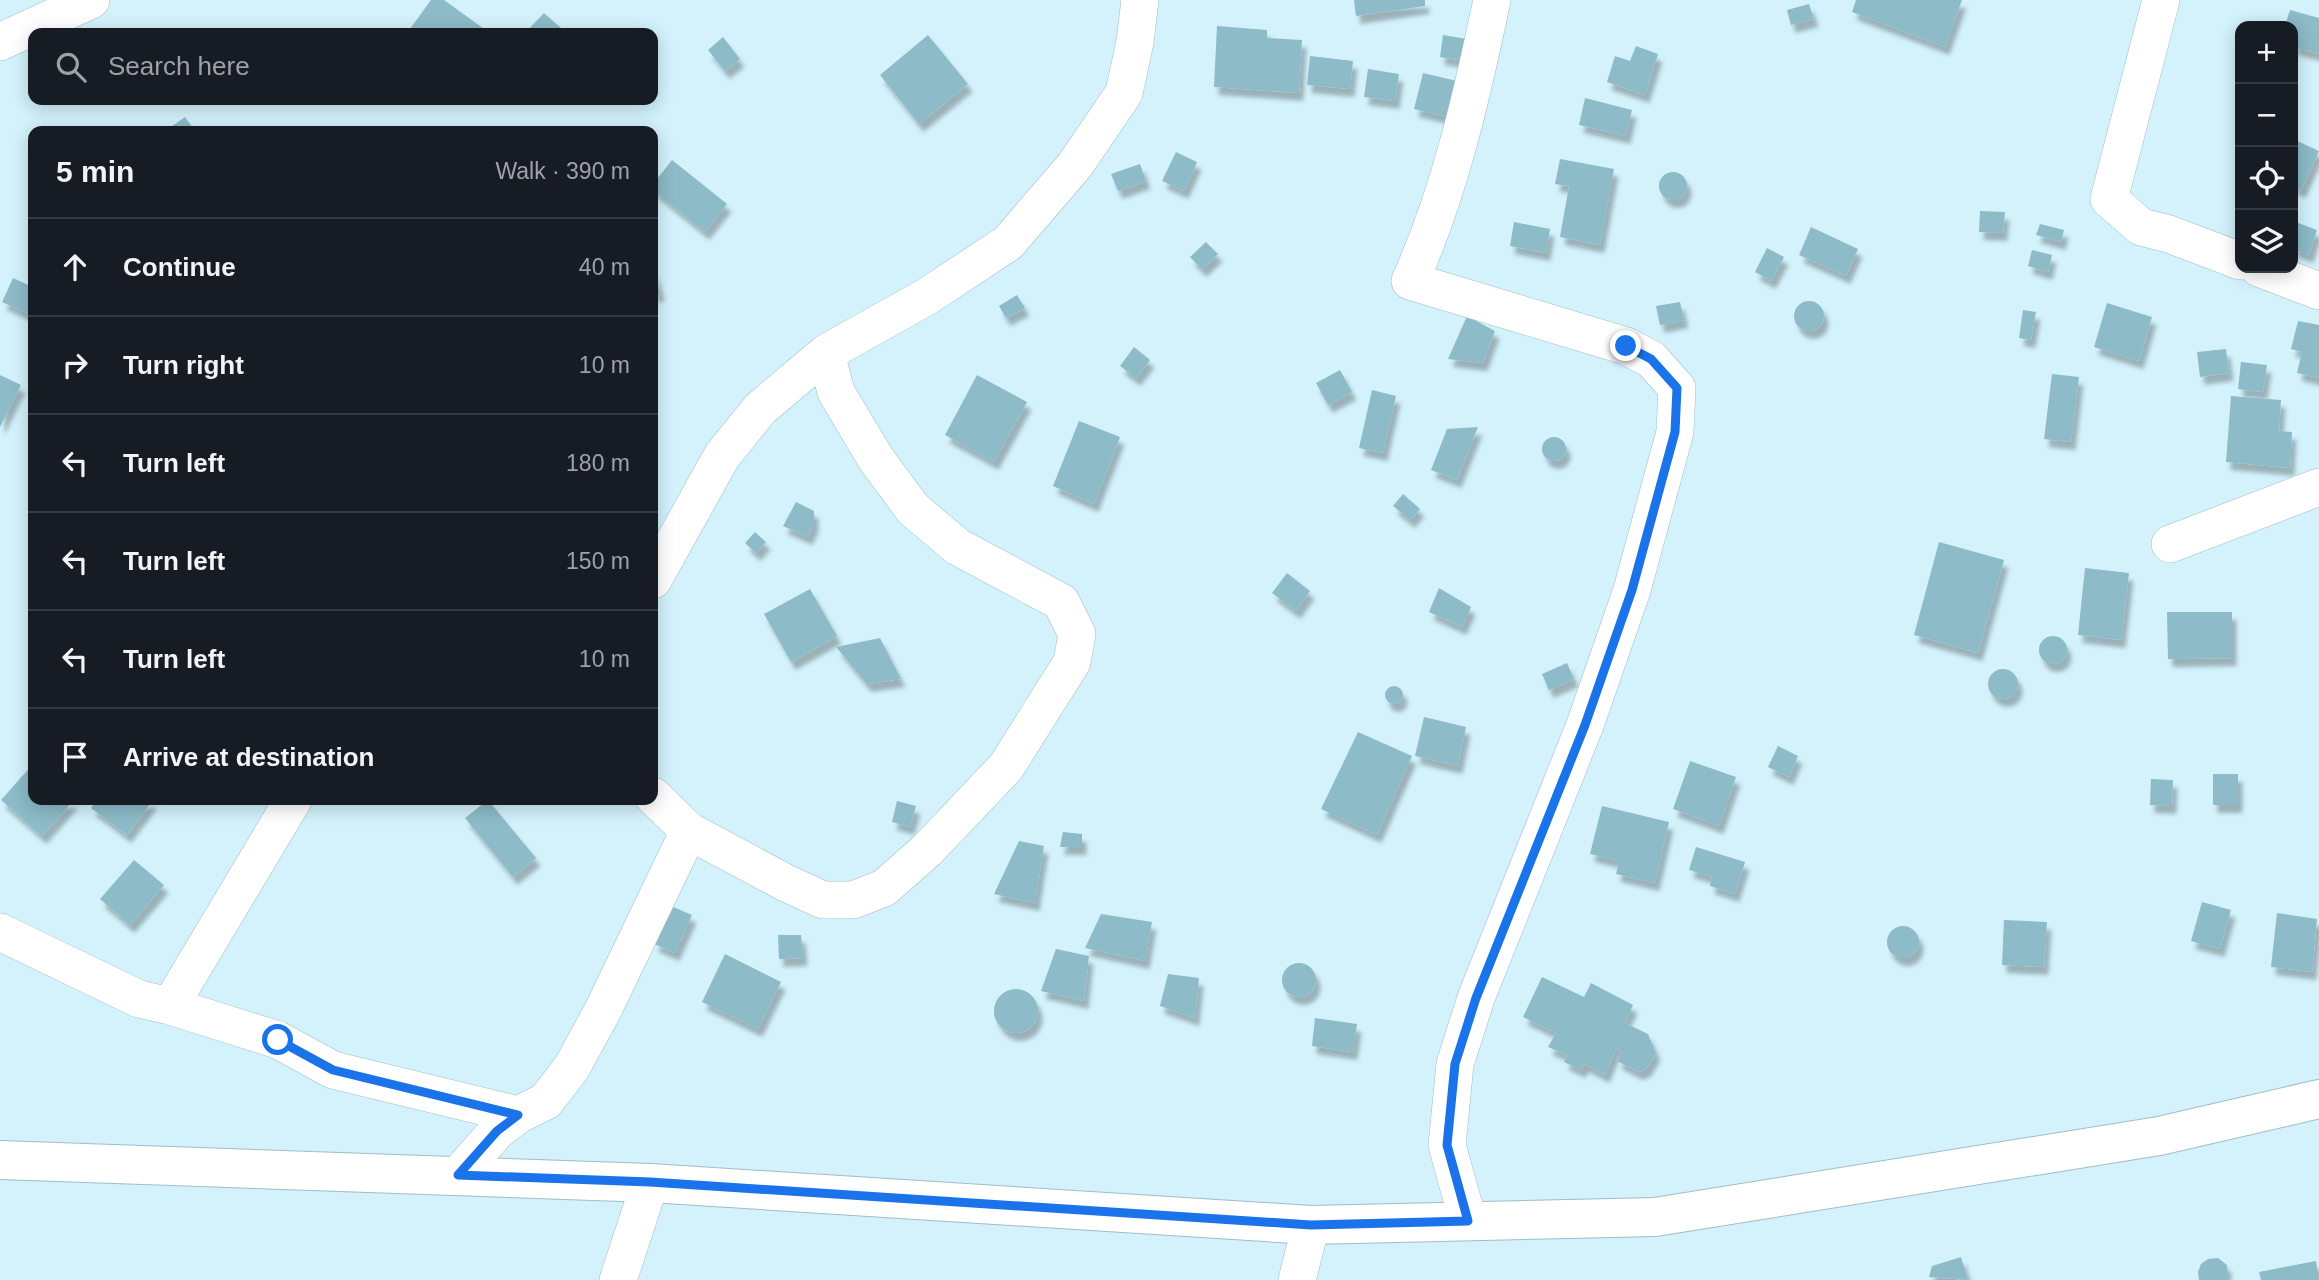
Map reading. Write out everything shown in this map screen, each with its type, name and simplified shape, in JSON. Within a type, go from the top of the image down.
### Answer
[{"type":"street","points":[[30,28],[91,0]]},
{"type":"street","points":[[658,570],[722,456],[760,409],[826,353],[926,297],[1007,243],[1075,164],[1124,93],[1135,42],[1140,0]]},
{"type":"street","points":[[1468,1221],[1447,1145],[1455,1064],[1476,998],[1585,725],[1632,590],[1675,432],[1677,388],[1651,359],[1626,346],[1410,281],[1430,236],[1465,119],[1492,0]]},
{"type":"street","points":[[2161,0],[2109,199],[2141,227],[2169,234],[2235,259]]},
{"type":"street","points":[[0,42],[28,29]]},
{"type":"street","points":[[2272,273],[2319,291]]},
{"type":"street","points":[[658,801],[689,831],[823,900],[853,900],[884,888],[927,850],[1006,767],[1072,662],[1077,634],[1061,601],[958,547],[913,509],[876,459],[836,392],[826,353]]},
{"type":"street","points":[[2170,544],[2319,487]]},
{"type":"street","points":[[170,1006],[290,805]]},
{"type":"street","points":[[458,1175],[497,1131],[518,1115],[546,1101],[572,1067],[603,1010],[689,831]]},
{"type":"street","points":[[0,932],[139,999],[278,1040],[333,1070],[518,1115]]},
{"type":"street","points":[[0,1160],[650,1182],[1311,1225],[1655,1217],[2159,1136],[2319,1099]]},
{"type":"street","points":[[618,1280],[650,1182]]},
{"type":"street","points":[[1297,1280],[1311,1225]]},
{"type":"building","points":[[431,0],[444,0],[483,28],[411,28]]},
{"type":"building","points":[[1354,0],[1425,0],[1425,6],[1356,16]]},
{"type":"building","points":[[1856,0],[1962,0],[1945,47],[1852,12]]},
{"type":"building","points":[[1809,4],[1814,19],[1791,25],[1787,10]]},
{"type":"building","points":[[2290,10],[2319,18],[2319,54],[2298,48],[2298,21],[2287,21]]},
{"type":"building","points":[[544,13],[561,28],[530,28]]},
{"type":"building","points":[[1217,26],[1267,30],[1267,38],[1302,40],[1299,93],[1214,87]]},
{"type":"building","points":[[928,35],[968,84],[919,124],[880,75]]},
{"type":"building","points":[[1443,35],[1467,39],[1465,61],[1440,57]]},
{"type":"building","points":[[723,37],[740,59],[725,71],[708,50]]},
{"type":"building","points":[[1636,46],[1658,54],[1645,95],[1607,82],[1615,56],[1630,61]]},
{"type":"building","points":[[1310,56],[1353,61],[1350,89],[1307,85]]},
{"type":"building","points":[[1368,69],[1399,74],[1395,101],[1364,97]]},
{"type":"building","points":[[1423,73],[1457,81],[1447,117],[1414,109]]},
{"type":"building","points":[[1585,98],[1632,110],[1626,136],[1579,125]]},
{"type":"building","points":[[185,117],[191,126],[172,126]]},
{"type":"building","points":[[2298,141],[2319,151],[2301,190],[2298,189]]},
{"type":"building","points":[[1176,152],[1197,162],[1184,191],[1162,181]]},
{"type":"building","points":[[1560,159],[1614,169],[1600,245],[1560,237],[1569,186],[1555,184]]},
{"type":"building","points":[[672,160],[727,204],[705,232],[658,194],[658,178]]},
{"type":"building","points":[[1140,164],[1146,181],[1118,191],[1111,174]]},
{"type":"building","points":[[1673,172],[1683,176],[1687,186],[1683,196],[1673,200],[1663,196],[1659,186],[1663,176]]},
{"type":"building","points":[[1980,211],[2005,212],[2003,233],[1979,232]]},
{"type":"building","points":[[1514,222],[1550,229],[1546,253],[1510,246]]},
{"type":"building","points":[[2298,223],[2317,230],[2309,255],[2298,251]]},
{"type":"building","points":[[2040,224],[2064,230],[2061,242],[2036,235]]},
{"type":"building","points":[[1811,227],[1858,249],[1846,276],[1799,255]]},
{"type":"building","points":[[1206,242],[1218,254],[1202,269],[1190,257]]},
{"type":"building","points":[[1767,248],[1784,257],[1771,281],[1755,272]]},
{"type":"building","points":[[2032,250],[2052,255],[2048,272],[2028,266]]},
{"type":"building","points":[[13,278],[28,285],[28,314],[2,302]]},
{"type":"building","points":[[1017,295],[1025,308],[1006,318],[999,306]]},
{"type":"building","points":[[1809,301],[1820,305],[1824,316],[1820,327],[1809,331],[1798,327],[1794,316],[1798,305]]},
{"type":"building","points":[[1680,302],[1684,320],[1660,325],[1656,306]]},
{"type":"building","points":[[2107,303],[2152,317],[2139,361],[2094,347]]},
{"type":"building","points":[[2023,310],[2036,312],[2031,340],[2019,338]]},
{"type":"building","points":[[1467,316],[1495,331],[1483,363],[1448,359]]},
{"type":"building","points":[[2298,321],[2319,325],[2319,378],[2297,373],[2302,352],[2291,349]]},
{"type":"building","points":[[1134,347],[1150,360],[1136,378],[1120,366]]},
{"type":"building","points":[[2226,349],[2229,373],[2200,377],[2197,352]]},
{"type":"building","points":[[2241,362],[2267,365],[2263,392],[2238,389]]},
{"type":"building","points":[[1340,370],[1352,392],[1328,405],[1316,383]]},
{"type":"building","points":[[2052,374],[2079,377],[2071,442],[2044,439]]},
{"type":"building","points":[[0,375],[21,385],[0,427]]},
{"type":"building","points":[[977,375],[1027,402],[994,462],[945,435]]},
{"type":"building","points":[[1372,390],[1396,396],[1383,453],[1359,448]]},
{"type":"building","points":[[2231,396],[2281,400],[2279,431],[2292,432],[2290,468],[2226,462]]},
{"type":"building","points":[[1079,421],[1120,437],[1094,504],[1053,486]]},
{"type":"building","points":[[1478,427],[1457,480],[1431,470],[1447,429]]},
{"type":"building","points":[[1554,437],[1563,440],[1566,449],[1563,458],[1554,461],[1545,458],[1542,449],[1545,440]]},
{"type":"building","points":[[1403,494],[1420,509],[1410,520],[1393,506]]},
{"type":"building","points":[[796,502],[814,511],[814,524],[808,537],[783,526]]},
{"type":"building","points":[[755,532],[766,542],[756,553],[745,543]]},
{"type":"building","points":[[1939,542],[2004,560],[1978,653],[1914,635]]},
{"type":"building","points":[[2085,568],[2129,573],[2121,640],[2078,635]]},
{"type":"building","points":[[1287,573],[1310,591],[1296,611],[1272,593]]},
{"type":"building","points":[[1439,588],[1471,607],[1462,627],[1429,612]]},
{"type":"building","points":[[810,589],[837,636],[791,662],[764,614]]},
{"type":"building","points":[[2167,612],[2232,612],[2232,658],[2168,659]]},
{"type":"building","points":[[2053,636],[2063,640],[2067,650],[2063,660],[2053,664],[2043,660],[2039,650],[2043,640]]},
{"type":"building","points":[[880,638],[901,679],[867,684],[836,647]]},
{"type":"building","points":[[1567,663],[1574,679],[1549,690],[1542,674]]},
{"type":"building","points":[[2003,669],[2013,674],[2018,684],[2013,694],[2003,699],[1993,694],[1988,684],[1993,674]]},
{"type":"building","points":[[1390,686],[1398,686],[1403,695],[1401,702],[1390,704],[1385,699],[1385,691]]},
{"type":"building","points":[[1424,717],[1466,727],[1458,766],[1415,756]]},
{"type":"building","points":[[1358,732],[1412,756],[1377,835],[1321,809]]},
{"type":"building","points":[[1778,746],[1798,756],[1789,777],[1768,767]]},
{"type":"building","points":[[1690,761],[1736,777],[1719,826],[1673,809]]},
{"type":"building","points":[[28,770],[28,805],[70,805],[42,836],[1,800]]},
{"type":"building","points":[[2213,774],[2238,774],[2238,805],[2213,805]]},
{"type":"building","points":[[2151,779],[2173,780],[2172,806],[2150,805]]},
{"type":"building","points":[[897,801],[916,806],[910,827],[892,822]]},
{"type":"building","points":[[93,805],[149,805],[127,835],[91,808]]},
{"type":"building","points":[[482,805],[492,805],[536,858],[513,877],[465,818]]},
{"type":"building","points":[[1602,806],[1669,822],[1655,883],[1616,874],[1619,861],[1590,854]]},
{"type":"building","points":[[1063,832],[1082,834],[1082,847],[1060,847]]},
{"type":"building","points":[[1019,841],[1044,846],[1035,903],[994,894]]},
{"type":"building","points":[[1696,847],[1745,862],[1735,894],[1710,886],[1712,877],[1689,870]]},
{"type":"building","points":[[134,860],[164,885],[130,925],[100,899]]},
{"type":"building","points":[[2202,902],[2231,910],[2220,949],[2191,941]]},
{"type":"building","points":[[671,906],[692,915],[675,953],[654,944]]},
{"type":"building","points":[[2277,913],[2317,919],[2312,972],[2271,967]]},
{"type":"building","points":[[1101,914],[1152,922],[1145,961],[1085,948]]},
{"type":"building","points":[[2004,920],[2047,922],[2044,967],[2002,965]]},
{"type":"building","points":[[1903,926],[1914,931],[1919,942],[1914,953],[1903,958],[1892,953],[1887,942],[1892,931]]},
{"type":"building","points":[[778,935],[801,935],[803,958],[779,959]]},
{"type":"building","points":[[1056,949],[1089,956],[1084,1001],[1041,991]]},
{"type":"building","points":[[725,954],[781,982],[758,1029],[702,1002]]},
{"type":"building","points":[[1299,963],[1311,968],[1316,980],[1311,992],[1299,997],[1287,992],[1282,980],[1287,968]]},
{"type":"building","points":[[1168,974],[1199,978],[1195,1018],[1160,1006]]},
{"type":"building","points":[[1542,977],[1584,997],[1591,983],[1633,1005],[1625,1023],[1648,1034],[1656,1053],[1646,1069],[1638,1072],[1617,1061],[1621,1051],[1616,1049],[1605,1075],[1584,1064],[1581,1070],[1564,1062],[1567,1055],[1548,1047],[1556,1033],[1523,1017]]},
{"type":"building","points":[[1016,989],[1031,996],[1038,1011],[1031,1026],[1016,1033],[1001,1026],[994,1011],[1001,996]]},
{"type":"building","points":[[1315,1018],[1357,1024],[1353,1052],[1312,1046]]},
{"type":"building","points":[[1961,1257],[1968,1280],[1929,1277],[1932,1266]]},
{"type":"building","points":[[2218,1258],[2227,1265],[2227,1280],[2199,1280],[2201,1264],[2208,1259]]},
{"type":"building","points":[[2316,1261],[2319,1280],[2261,1280],[2259,1272]]},
{"type":"route","points":[[278,1040],[333,1070],[518,1115],[497,1131],[458,1175],[650,1182],[753,1191],[1311,1225],[1468,1221],[1447,1145],[1455,1064],[1476,998],[1585,725],[1632,590],[1675,432],[1677,388],[1651,359],[1626,346]]}]
